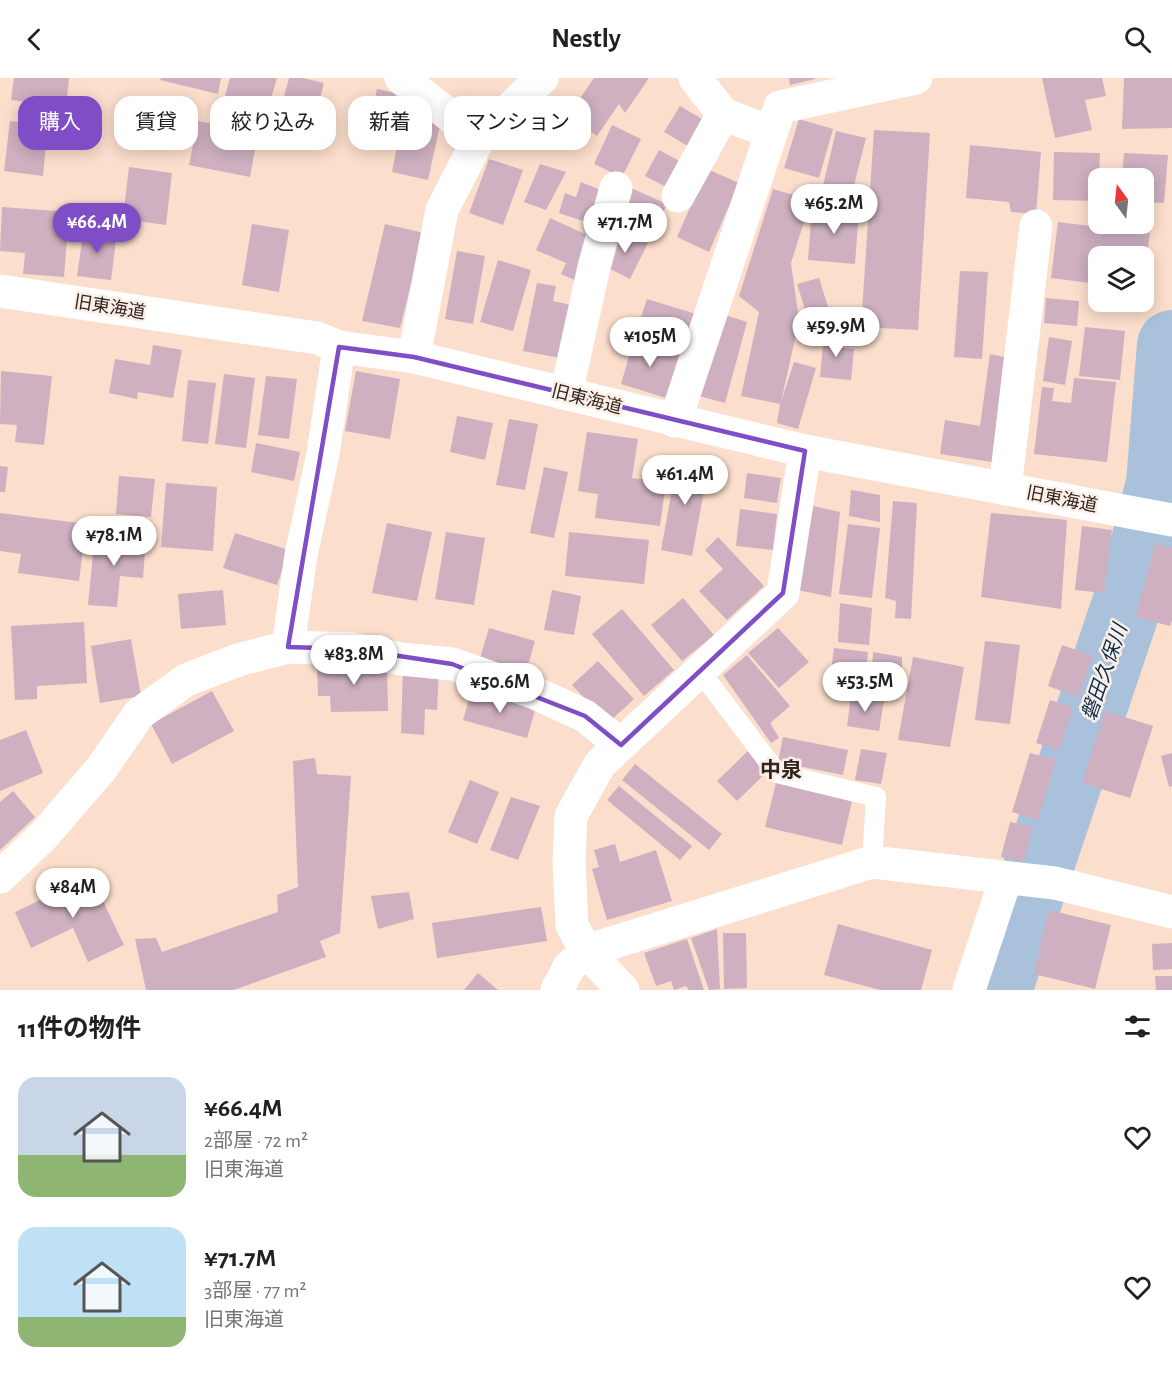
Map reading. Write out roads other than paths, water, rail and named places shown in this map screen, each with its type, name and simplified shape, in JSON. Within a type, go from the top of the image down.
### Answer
[{"type":"street","points":[[401,78],[444,111]]},
{"type":"street","points":[[523,96],[542,78]]},
{"type":"street","points":[[696,78],[723,114],[770,132]]},
{"type":"street","points":[[675,421],[780,107],[916,78]]},
{"type":"street","points":[[678,196],[723,114]]},
{"type":"street","points":[[414,357],[442,210],[473,150]]},
{"type":"street","points":[[566,394],[594,267],[616,188]]},
{"type":"street","points":[[1005,489],[1036,226]]},
{"type":"street","name":"旧東海道","points":[[0,291],[317,338],[339,346],[414,357],[805,451],[1172,520]]},
{"type":"street","points":[[288,647],[301,555],[323,454],[339,346]]},
{"type":"street","points":[[623,990],[586,951],[572,925],[569,862],[571,816],[600,764],[783,593],[805,451]]},
{"type":"street","points":[[0,877],[44,835],[80,794],[139,714],[186,680],[238,660],[288,647],[353,649],[401,659],[452,664],[535,693],[585,716],[621,745]]},
{"type":"street","points":[[557,990],[568,967],[586,951],[872,862],[1055,883],[1172,912]]},
{"type":"street","points":[[969,990],[1006,878]]},
{"type":"lane","points":[[700,671],[777,773],[876,797],[872,862]]},
{"type":"waterway","name":"磐田久保川","points":[[997,990],[1140,565],[1161,483],[1172,345]]},
{"type":"district","name":"中泉","points":[[781,770]]}]
